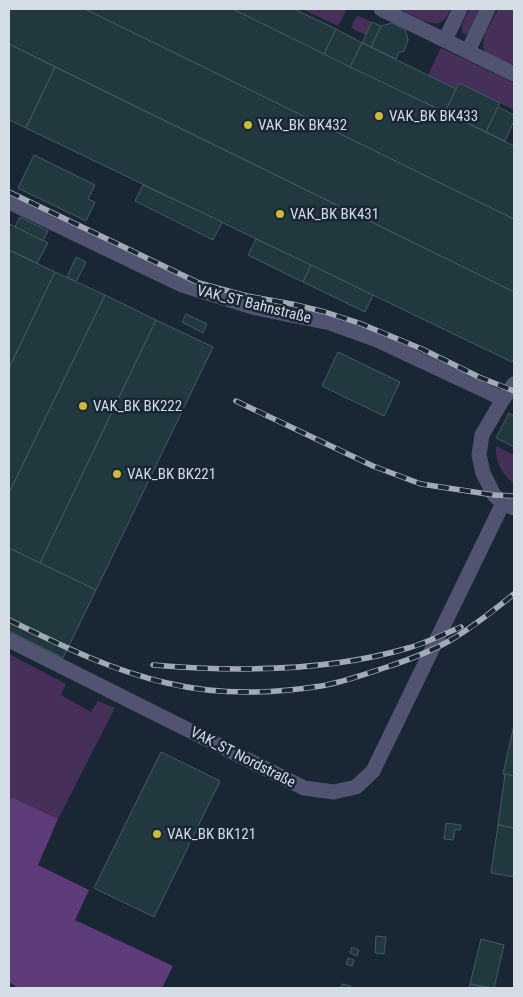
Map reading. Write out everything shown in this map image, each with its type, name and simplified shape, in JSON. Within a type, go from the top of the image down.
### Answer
[{"type":"lane","points":[[380,9],[514,74]]},
{"type":"lane","points":[[445,40],[460,9]]},
{"type":"lane","points":[[468,51],[488,9]]},
{"type":"lane","name":"VAK_ST Bahnstraße","points":[[9,202],[182,285],[256,308],[330,323],[378,340],[503,399]]},
{"type":"lane","points":[[508,505],[494,495],[483,473],[480,455],[482,435],[514,384]]},
{"type":"lane","name":"VAK_ST Nordstraße","points":[[9,640],[304,788],[334,792],[356,787],[373,771],[508,505]]},
{"type":"shaded area","points":[[302,9],[347,9],[338,26]]},
{"type":"shaded area","points":[[399,9],[451,9],[441,22],[432,23]]},
{"type":"shaded area","points":[[470,9],[480,9],[471,30],[467,34],[463,34],[462,24]]},
{"type":"shaded area","points":[[498,9],[514,9],[514,64],[504,64],[489,57],[483,48],[484,36]]},
{"type":"shaded area","points":[[359,16],[372,22],[366,35],[351,28],[356,17]]},
{"type":"shaded area","points":[[441,48],[514,83],[514,110],[459,83],[456,89],[428,75]]},
{"type":"shaded area","points":[[496,446],[514,455],[514,484],[500,467]]},
{"type":"shaded area","points":[[9,654],[66,684],[61,695],[91,712],[98,701],[115,708],[58,819],[12,797],[9,800]]},
{"type":"shaded area","points":[[12,797],[58,819],[38,865],[89,890],[75,920],[173,966],[162,988],[18,988],[9,982],[9,800]]},
{"type":"building","name":"VAK_BK BK432","points":[[9,9],[85,9],[514,219],[514,292],[9,44]]},
{"type":"building","name":"VAK_BK BK433","points":[[85,9],[233,9],[514,146],[514,219]]},
{"type":"building","points":[[233,9],[294,9],[336,29],[324,54]]},
{"type":"building","points":[[372,22],[381,26],[371,47],[362,43]]},
{"type":"building","points":[[392,23],[405,29],[408,40],[404,51],[399,52],[396,59],[371,47],[381,26]]},
{"type":"building","points":[[336,29],[362,43],[350,67],[324,54]]},
{"type":"building","points":[[362,43],[456,89],[445,112],[350,67]]},
{"type":"building","points":[[9,44],[55,67],[26,128],[9,120]]},
{"type":"building","name":"VAK_BK BK431","points":[[55,67],[514,292],[514,358],[512,362],[26,128]]},
{"type":"building","points":[[459,83],[500,103],[486,132],[445,112]]},
{"type":"building","points":[[498,107],[514,115],[514,121],[505,141],[486,132]]},
{"type":"building","points":[[34,155],[95,185],[88,199],[95,202],[86,221],[18,188]]},
{"type":"building","points":[[143,185],[222,222],[213,240],[135,201]]},
{"type":"building","points":[[20,217],[48,231],[43,241],[15,227]]},
{"type":"building","points":[[9,224],[48,243],[37,263],[9,250]]},
{"type":"building","points":[[256,239],[311,265],[303,282],[248,255]]},
{"type":"building","points":[[9,250],[55,272],[9,368]]},
{"type":"building","points":[[76,257],[86,262],[76,282],[67,277]]},
{"type":"building","points":[[311,265],[373,295],[365,312],[303,282]]},
{"type":"building","points":[[55,272],[105,295],[9,493],[9,368]]},
{"type":"building","name":"VAK_BK BK222","points":[[105,295],[156,320],[40,563],[9,548],[9,493]]},
{"type":"building","points":[[186,314],[207,324],[203,333],[182,322]]},
{"type":"building","name":"VAK_BK BK221","points":[[156,320],[213,347],[96,590],[40,563]]},
{"type":"building","points":[[338,352],[400,382],[384,416],[322,386]]},
{"type":"building","points":[[509,413],[514,416],[514,447],[496,438]]},
{"type":"building","points":[[9,548],[96,590],[63,658],[9,631]]},
{"type":"building","points":[[514,725],[514,776],[503,774]]},
{"type":"building","name":"VAK_BK BK121","points":[[161,752],[220,781],[154,917],[94,888]]},
{"type":"building","points":[[505,774],[514,776],[514,828],[498,825]]},
{"type":"building","points":[[446,823],[461,825],[460,830],[455,829],[453,840],[444,839]]},
{"type":"building","points":[[498,825],[514,828],[514,877],[491,873]]},
{"type":"building","points":[[376,936],[386,937],[384,954],[375,953]]},
{"type":"building","points":[[481,939],[504,945],[494,988],[470,984]]},
{"type":"building","points":[[352,947],[359,950],[357,956],[350,953]]},
{"type":"building","points":[[348,958],[354,960],[352,966],[346,964]]},
{"type":"building","points":[[342,984],[351,986],[350,988],[341,988]]},
{"type":"building","points":[[470,984],[489,988],[469,988]]},
{"type":"railway","points":[[9,192],[199,283],[247,296],[325,312],[359,323],[422,349],[479,377],[514,391]]},
{"type":"railway","points":[[236,401],[373,466],[421,484],[494,495],[514,496]]},
{"type":"railway","points":[[9,620],[86,656],[146,678],[205,690],[263,692],[302,689],[329,684],[411,659],[458,636],[514,594]]},
{"type":"railway","points":[[153,665],[216,669],[314,666],[346,662],[408,648],[461,627]]},
{"type":"place","name":"VAK_BK BK433","points":[[379,116]]},
{"type":"place","name":"VAK_BK BK432","points":[[248,125]]},
{"type":"place","name":"VAK_BK BK431","points":[[280,214]]},
{"type":"place","name":"VAK_BK BK222","points":[[83,406]]},
{"type":"place","name":"VAK_BK BK221","points":[[117,474]]},
{"type":"place","name":"VAK_BK BK121","points":[[157,834]]}]
